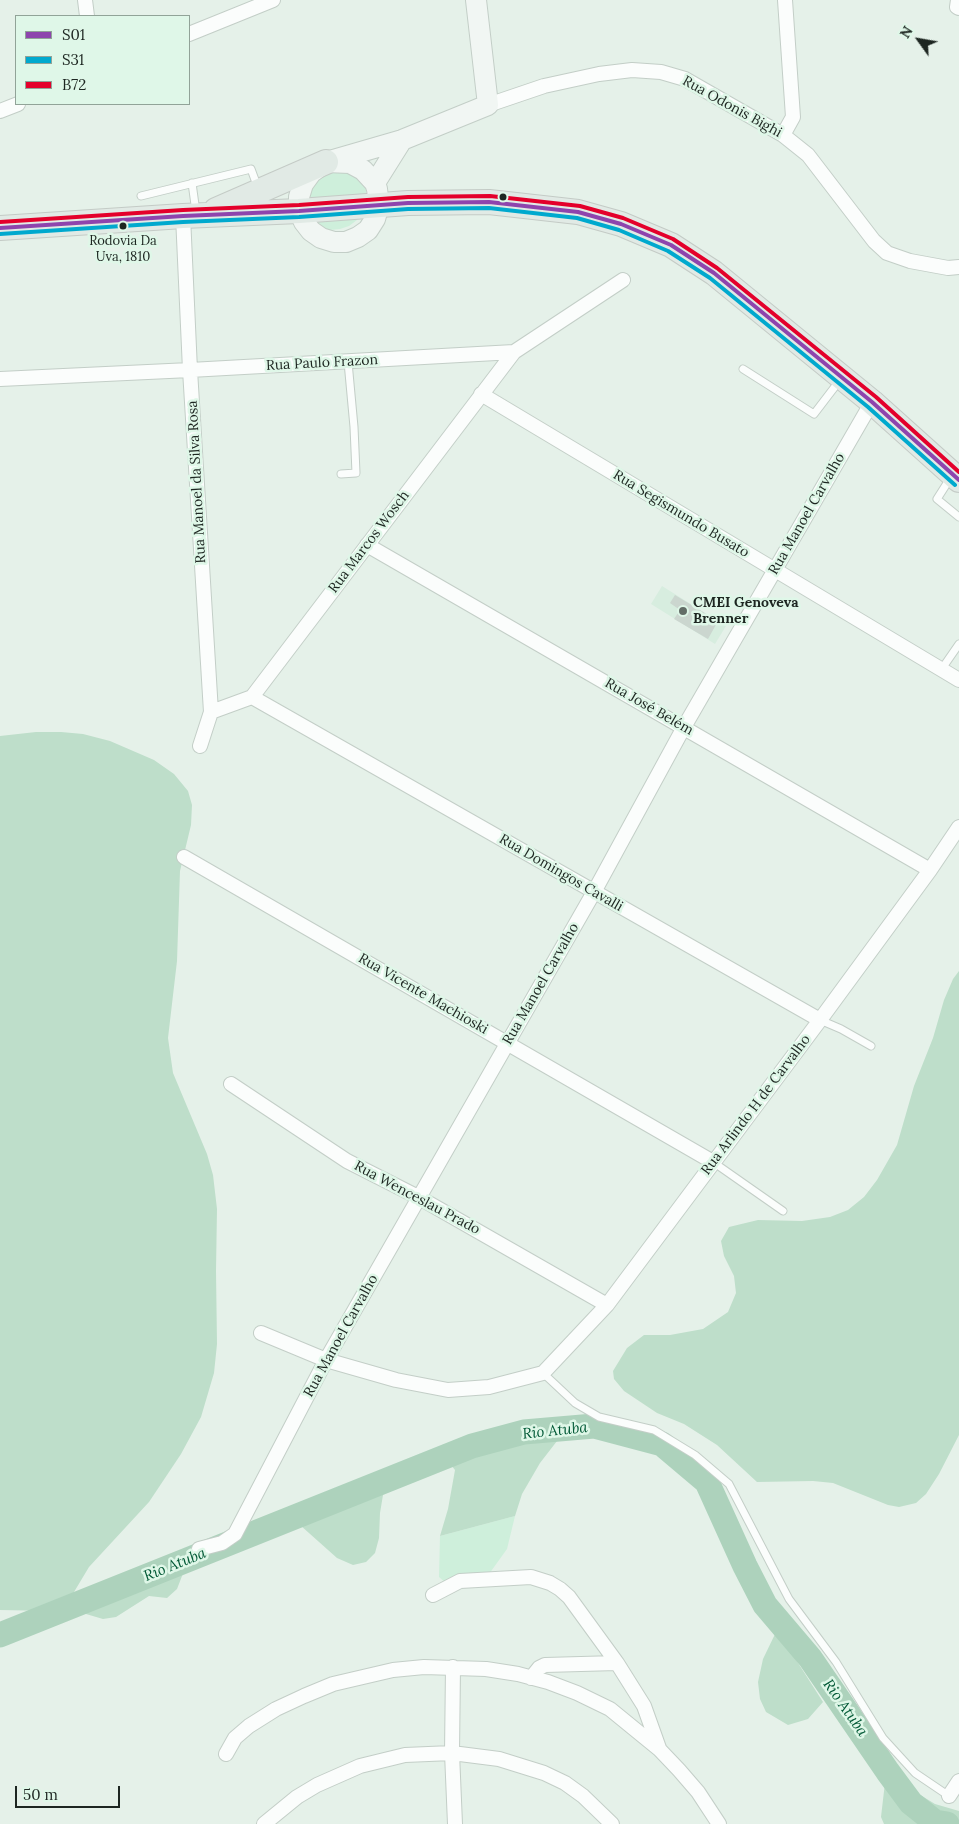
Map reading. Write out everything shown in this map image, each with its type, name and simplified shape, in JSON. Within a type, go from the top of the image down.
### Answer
[{"type":"highway","points":[[194,216],[326,162]]},
{"type":"highway","points":[[0,228],[300,211],[377,192],[408,203],[499,203],[578,212],[621,224],[671,245],[714,273],[872,402],[956,478]]},
{"type":"main road","points":[[476,0],[488,105]]},
{"type":"main road","name":"Rua Odonis Bighi","points":[[300,211],[299,197],[303,184],[311,173],[326,162],[402,140],[488,105]]},
{"type":"main road","points":[[300,211],[304,222],[312,232],[321,238],[334,242],[346,242],[358,238],[368,230],[375,219],[377,192],[402,140]]},
{"type":"main road","points":[[326,162],[350,163],[363,170],[377,192]]},
{"type":"street","points":[[85,0],[87,15]]},
{"type":"street","points":[[190,34],[273,0]]},
{"type":"street","points":[[783,135],[793,116],[785,0]]},
{"type":"street","name":"Rua Odonis Bighi","points":[[488,105],[544,86],[599,74],[632,70],[661,72],[686,79],[783,135],[808,155],[874,242],[887,253],[910,261],[948,268],[959,266]]},
{"type":"street","points":[[0,111],[15,105]]},
{"type":"street","name":"Rua Manoel da Silva Rosa","points":[[194,216],[190,370],[211,712],[200,746]]},
{"type":"street","name":"Rua Paulo Frazon","points":[[0,379],[514,352],[623,280]]},
{"type":"street","name":"Rua Marcos Wosch","points":[[252,697],[514,352]]},
{"type":"street","name":"Rua Segismundo Busato","points":[[481,394],[959,680]]},
{"type":"street","name":"Rua Manoel Carvalho","points":[[199,1549],[222,1543],[235,1534],[326,1360],[594,892],[774,570],[872,402]]},
{"type":"street","name":"Rua José Belém","points":[[367,545],[930,870]]},
{"type":"street","points":[[211,712],[252,697]]},
{"type":"street","name":"Rua Domingos Cavalli","points":[[252,697],[820,1020]]},
{"type":"street","name":"Rua Arlindo H de Carvalho","points":[[543,1373],[607,1304],[820,1020],[959,828]]},
{"type":"street","name":"Rua Vicente Machioski","points":[[184,857],[713,1162]]},
{"type":"street","name":"Rua Wenceslau Prado","points":[[231,1084],[347,1161],[418,1197],[607,1304]]},
{"type":"street","points":[[261,1333],[326,1360],[396,1380],[448,1390],[489,1387],[543,1373]]},
{"type":"street","points":[[433,1595],[460,1581],[531,1577],[540,1579],[560,1589],[569,1597],[617,1663],[644,1706],[659,1748]]},
{"type":"street","points":[[530,1678],[539,1668],[545,1665],[617,1663]]},
{"type":"street","points":[[226,1754],[235,1738],[249,1726],[276,1709],[325,1687],[393,1670],[424,1667],[486,1669],[530,1678],[577,1693],[610,1709],[659,1748],[698,1792],[718,1824]]},
{"type":"street","points":[[453,1667],[452,1753],[455,1824]]},
{"type":"street","points":[[264,1824],[278,1811],[310,1789],[353,1769],[405,1755],[452,1753],[499,1759],[544,1773],[565,1783],[583,1796],[612,1824]]},
{"type":"street","points":[[949,1796],[959,1781]]},
{"type":"lane","points":[[140,196],[251,169],[259,191]]},
{"type":"lane","points":[[192,183],[194,216]]},
{"type":"lane","points":[[341,474],[356,473],[348,362]]},
{"type":"lane","points":[[743,369],[814,414],[841,377]]},
{"type":"lane","points":[[956,478],[937,499],[959,517]]},
{"type":"lane","points":[[941,670],[959,644]]},
{"type":"lane","name":"Rua Domingos Cavalli","points":[[820,1020],[841,1029],[871,1046]]},
{"type":"lane","points":[[713,1162],[784,1212]]},
{"type":"lane","points":[[543,1373],[576,1403],[599,1418],[654,1430],[695,1455],[729,1484],[789,1599],[836,1662],[883,1738],[915,1773],[949,1796]]},
{"type":"shaded area","points":[[334,165],[363,180],[366,190],[366,201],[363,212],[357,220],[349,226],[330,230],[321,227],[307,214],[307,182]]},
{"type":"shaded area","name":"CMEI Genoveva Brenner","points":[[662,586],[726,626],[715,644],[651,604]]},
{"type":"shaded area","points":[[36,732],[83,734],[110,741],[154,760],[174,774],[188,791],[192,805],[191,825],[180,871],[177,961],[168,1038],[173,1073],[207,1154],[213,1175],[217,1209],[217,1344],[214,1373],[201,1417],[181,1454],[149,1502],[89,1567],[68,1602],[73,1612],[84,1611],[187,1563],[177,1589],[167,1598],[149,1596],[116,1617],[103,1619],[86,1614],[54,1611],[0,1610],[0,736]]},
{"type":"shaded area","points":[[959,971],[959,1435],[939,1474],[926,1494],[916,1503],[899,1507],[888,1505],[833,1483],[813,1481],[757,1482],[717,1445],[684,1424],[657,1413],[624,1391],[614,1379],[613,1371],[627,1348],[644,1335],[670,1335],[703,1329],[728,1312],[736,1293],[734,1276],[724,1256],[721,1241],[729,1227],[758,1220],[802,1221],[830,1217],[848,1210],[864,1197],[877,1180],[897,1145],[914,1086],[933,1038],[944,1000],[953,979]]},
{"type":"shaded area","points":[[538,1432],[564,1432],[540,1463],[522,1494],[515,1516],[440,1536],[448,1509],[455,1470],[442,1454],[493,1437]]},
{"type":"shaded area","points":[[386,1477],[380,1513],[379,1538],[375,1553],[366,1562],[353,1565],[337,1558],[291,1517]]},
{"type":"shaded area","points":[[515,1516],[507,1549],[484,1581],[454,1590],[439,1577],[440,1536]]},
{"type":"shaded area","points":[[777,1630],[823,1702],[808,1719],[788,1725],[766,1712],[760,1699],[758,1682],[763,1659]]},
{"type":"shaded area","points":[[886,1774],[935,1804],[959,1811],[959,1824],[884,1824],[881,1817]]},
{"type":"building","points":[[675,595],[718,621],[708,639],[674,619],[680,610],[670,603]]},
{"type":"waterway","name":"Rio Atuba","points":[[0,1635],[472,1446],[524,1432],[594,1426],[662,1444],[707,1482],[765,1605],[810,1658],[911,1803],[935,1822],[947,1824]]},
{"type":"transit line","name":"B72","points":[[0,222],[408,197],[490,196],[580,206],[623,218],[673,239],[717,268],[876,397],[959,472]]},
{"type":"transit line","name":"S01","points":[[0,228],[408,203],[489,202],[578,212],[621,224],[671,245],[714,273],[872,402],[959,480]]},
{"type":"transit line","name":"S31","points":[[0,234],[408,209],[489,208],[577,218],[619,230],[668,251],[710,278],[868,407],[955,485]]},
{"type":"place","name":"Rodovia Da Uva, 1810","points":[[123,226]]},
{"type":"place","name":"CMEI Genoveva Brenner","points":[[683,611]]}]
